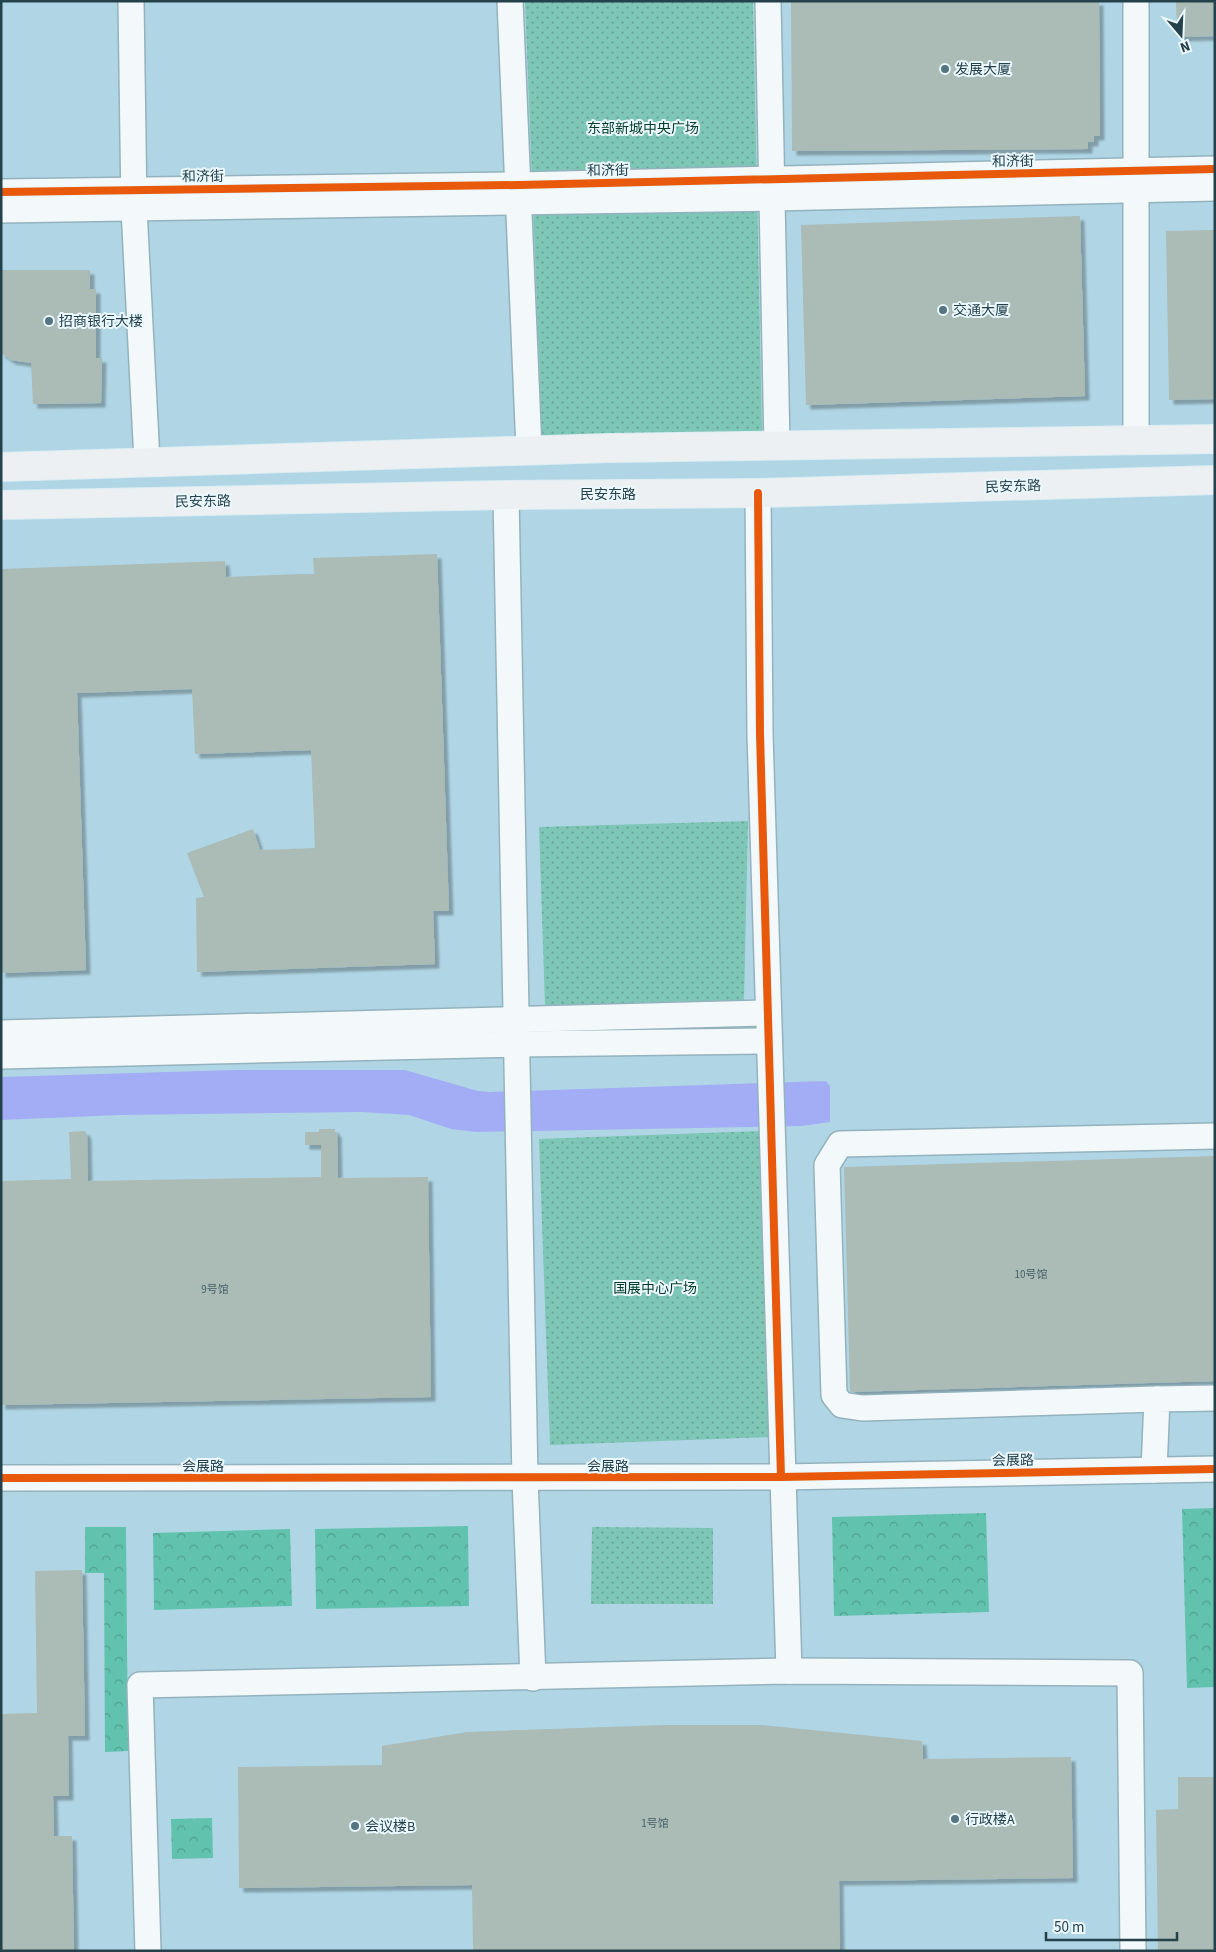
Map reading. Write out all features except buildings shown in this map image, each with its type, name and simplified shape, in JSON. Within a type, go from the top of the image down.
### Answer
[{"type":"main road","points":[[1,467],[609,448],[1215,439]]},
{"type":"main road","name":"民安东路","points":[[1,505],[506,495],[758,493],[1215,480]]},
{"type":"street","points":[[131,1],[134,199],[147,461]]},
{"type":"street","points":[[510,1],[530,450]]},
{"type":"street","points":[[768,1],[777,446]]},
{"type":"street","points":[[1136,1],[1136,440]]},
{"type":"street","name":"和济街","points":[[1,192],[134,199],[519,194],[1137,180],[1215,169]]},
{"type":"street","name":"和济街","points":[[1137,180],[1215,188]]},
{"type":"street","name":"和济街","points":[[1,210],[134,199]]},
{"type":"street","points":[[758,493],[760,734],[789,1672]]},
{"type":"street","points":[[506,495],[525,1479],[532,1678]]},
{"type":"street","points":[[1,1033],[768,1013]]},
{"type":"street","points":[[1,1056],[516,1044],[769,1041]]},
{"type":"street","points":[[1215,1136],[840,1144],[827,1165],[834,1395],[842,1405],[862,1408],[1215,1398]]},
{"type":"street","points":[[1154,1470],[1157,1399]]},
{"type":"street","name":"会展路","points":[[1,1478],[525,1479],[782,1477],[1215,1469]]},
{"type":"street","points":[[148,1951],[140,1685],[789,1672],[1130,1673],[1133,1951]]},
{"type":"green space","name":"东部新城中央广场","points":[[525,1],[753,1],[762,433],[542,436]]},
{"type":"green space","points":[[748,821],[744,1000],[545,1005],[539,827]]},
{"type":"green space","name":"国展中心广场","points":[[760,1131],[770,1437],[550,1445],[539,1139]]},
{"type":"green space","points":[[1215,1508],[1215,1687],[1187,1688],[1182,1509]]},
{"type":"green space","points":[[986,1513],[989,1612],[834,1616],[832,1517]]},
{"type":"green space","points":[[468,1526],[469,1606],[316,1609],[315,1529]]},
{"type":"green space","points":[[85,1527],[126,1527],[128,1751],[105,1752],[104,1573],[85,1573]]},
{"type":"green space","points":[[592,1527],[713,1528],[713,1604],[591,1604]]},
{"type":"green space","points":[[290,1529],[292,1606],[154,1610],[153,1533]]},
{"type":"green space","points":[[212,1818],[213,1858],[172,1859],[171,1819]]},
{"type":"water","points":[[233,1070],[405,1070],[478,1091],[489,1092],[826,1081],[830,1086],[830,1122],[802,1126],[476,1132],[451,1129],[409,1115],[362,1112],[120,1115],[1,1120],[1,1077]]},
{"type":"cycle path","points":[[1,192],[519,185],[1215,169]]},
{"type":"cycle path","points":[[758,493],[760,734],[781,1477]]},
{"type":"cycle path","points":[[1,1478],[781,1477],[1215,1469]]},
{"type":"place","name":"发展大厦","points":[[945,69]]},
{"type":"place","name":"交通大厦","points":[[943,310]]},
{"type":"place","name":"招商银行大楼","points":[[49,321]]},
{"type":"place","name":"行政楼A","points":[[955,1819]]},
{"type":"place","name":"会议楼B","points":[[355,1826]]}]
